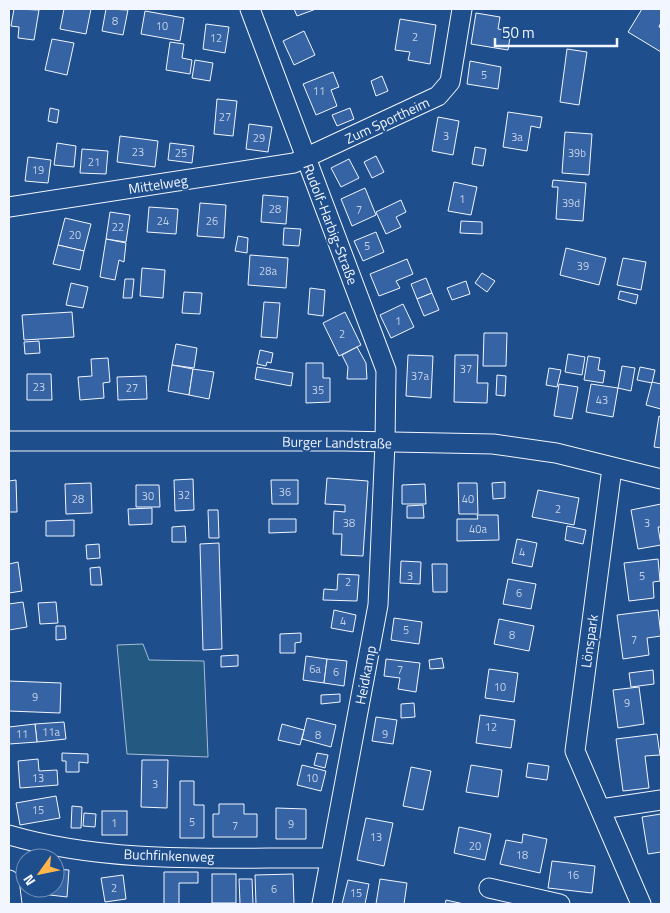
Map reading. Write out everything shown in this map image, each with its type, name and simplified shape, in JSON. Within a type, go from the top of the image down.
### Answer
[{"type":"street","name":"Rudolf-Harbig-Straße","points":[[250,9],[386,370],[385,443]]},
{"type":"street","name":"Zum Sportheim","points":[[306,158],[438,96],[450,82],[462,9]]},
{"type":"street","name":"Mittelweg","points":[[9,207],[284,165],[306,158]]},
{"type":"street","name":"Burger Landstraße","points":[[9,441],[344,441],[493,444],[556,453],[661,479]]},
{"type":"street","name":"Heidkamp","points":[[322,904],[378,605],[385,443]]},
{"type":"street","name":"Lönspark","points":[[612,468],[575,751],[641,904]]},
{"type":"street","points":[[601,810],[661,800]]},
{"type":"street","name":"Buchfinkenweg","points":[[9,835],[41,844],[141,856],[330,858]]},
{"type":"street","points":[[9,880],[12,904]]},
{"type":"street","points":[[489,888],[560,904]]},
{"type":"shaded area","points":[[143,644],[149,660],[204,661],[208,757],[127,754],[117,645]]},
{"type":"building","points":[[14,9],[39,10],[34,40],[18,38],[19,27],[11,26]]},
{"type":"building","points":[[64,9],[91,9],[86,34],[60,29]]},
{"type":"building","points":[[106,9],[128,10],[123,35],[102,31]]},
{"type":"building","points":[[294,9],[316,9],[297,16]]},
{"type":"building","points":[[642,9],[661,9],[659,27],[661,28],[661,52],[628,32]]},
{"type":"building","points":[[145,11],[184,18],[180,41],[141,34]]},
{"type":"building","points":[[476,13],[500,17],[498,29],[511,31],[508,50],[471,44]]},
{"type":"building","points":[[400,19],[436,25],[430,64],[408,60],[410,52],[395,50]]},
{"type":"building","points":[[206,24],[229,27],[225,53],[203,49]]},
{"type":"building","points":[[304,31],[315,55],[294,65],[283,41]]},
{"type":"building","points":[[52,39],[74,43],[67,75],[45,70]]},
{"type":"building","points":[[170,42],[184,44],[182,58],[192,60],[190,74],[166,70]]},
{"type":"building","points":[[567,49],[587,52],[579,105],[560,102]]},
{"type":"building","points":[[195,60],[213,63],[210,81],[192,78]]},
{"type":"building","points":[[470,61],[501,67],[498,89],[467,84]]},
{"type":"building","points":[[333,72],[339,87],[331,90],[337,106],[316,115],[303,84]]},
{"type":"building","points":[[382,76],[388,91],[376,96],[371,81]]},
{"type":"building","points":[[217,99],[237,101],[233,136],[214,134]]},
{"type":"building","points":[[50,108],[59,110],[57,123],[48,121]]},
{"type":"building","points":[[350,108],[354,119],[337,126],[332,115]]},
{"type":"building","points":[[508,112],[542,117],[540,128],[531,126],[527,151],[503,147]]},
{"type":"building","points":[[438,117],[459,121],[453,155],[432,151]]},
{"type":"building","points":[[249,124],[272,127],[268,152],[246,149]]},
{"type":"building","points":[[565,132],[592,134],[589,175],[562,173]]},
{"type":"building","points":[[120,136],[158,141],[155,167],[117,162]]},
{"type":"building","points":[[57,143],[76,146],[74,167],[54,165]]},
{"type":"building","points":[[170,143],[194,146],[192,163],[168,160]]},
{"type":"building","points":[[475,147],[486,149],[483,166],[472,164]]},
{"type":"building","points":[[82,149],[108,151],[106,174],[80,173]]},
{"type":"building","points":[[376,156],[384,172],[372,178],[364,162]]},
{"type":"building","points":[[28,157],[51,160],[48,183],[25,181]]},
{"type":"building","points":[[349,159],[359,178],[341,187],[331,168]]},
{"type":"building","points":[[553,180],[586,183],[583,221],[556,219],[558,187],[552,187]]},
{"type":"building","points":[[454,182],[477,187],[471,215],[448,211]]},
{"type":"building","points":[[365,188],[376,215],[352,226],[341,199]]},
{"type":"building","points":[[263,195],[288,197],[286,224],[261,222]]},
{"type":"building","points":[[401,200],[406,212],[396,217],[401,227],[386,234],[376,212]]},
{"type":"building","points":[[200,203],[226,205],[224,238],[197,236]]},
{"type":"building","points":[[149,207],[178,209],[176,234],[147,232]]},
{"type":"building","points":[[110,212],[130,215],[126,242],[106,239]]},
{"type":"building","points":[[65,218],[91,224],[84,251],[58,245]]},
{"type":"building","points":[[461,221],[482,222],[482,234],[460,233]]},
{"type":"building","points":[[284,228],[301,229],[299,246],[283,245]]},
{"type":"building","points":[[376,232],[384,252],[363,261],[354,241]]},
{"type":"building","points":[[238,236],[248,238],[247,253],[235,251]]},
{"type":"building","points":[[106,239],[126,243],[124,262],[119,260],[115,280],[100,277]]},
{"type":"building","points":[[58,245],[84,251],[80,270],[53,264]]},
{"type":"building","points":[[566,248],[606,258],[599,285],[560,275]]},
{"type":"building","points":[[250,255],[288,258],[286,288],[248,285]]},
{"type":"building","points":[[623,258],[646,262],[641,290],[617,285]]},
{"type":"building","points":[[407,259],[413,274],[396,281],[400,288],[379,296],[370,274]]},
{"type":"building","points":[[142,268],[165,270],[163,298],[140,296]]},
{"type":"building","points":[[482,273],[495,281],[487,292],[475,283]]},
{"type":"building","points":[[426,278],[432,293],[417,299],[411,284]]},
{"type":"building","points":[[125,279],[134,279],[132,298],[123,298]]},
{"type":"building","points":[[466,281],[470,294],[452,300],[447,288]]},
{"type":"building","points":[[71,283],[88,287],[83,308],[66,305]]},
{"type":"building","points":[[310,288],[325,290],[323,316],[308,314]]},
{"type":"building","points":[[620,291],[638,295],[636,304],[618,299]]},
{"type":"building","points":[[184,292],[202,293],[200,314],[182,313]]},
{"type":"building","points":[[432,293],[439,310],[424,316],[417,299]]},
{"type":"building","points":[[264,302],[280,303],[277,338],[261,337]]},
{"type":"building","points":[[403,304],[414,327],[391,338],[380,315]]},
{"type":"building","points":[[72,312],[74,337],[24,340],[22,315]]},
{"type":"building","points":[[345,312],[361,345],[339,356],[323,323]]},
{"type":"building","points":[[484,333],[507,333],[506,366],[483,366]]},
{"type":"building","points":[[39,341],[40,353],[25,354],[24,342]]},
{"type":"building","points":[[176,344],[197,348],[194,368],[172,365]]},
{"type":"building","points":[[357,347],[366,363],[367,379],[347,379],[348,367],[342,355]]},
{"type":"building","points":[[260,350],[273,353],[271,363],[267,362],[266,366],[257,364]]},
{"type":"building","points":[[568,354],[585,357],[582,375],[565,372]]},
{"type":"building","points":[[408,355],[433,356],[431,398],[406,396]]},
{"type":"building","points":[[455,355],[478,355],[477,383],[488,383],[487,403],[454,402]]},
{"type":"building","points":[[588,356],[600,358],[598,370],[605,371],[603,383],[584,380]]},
{"type":"building","points":[[108,358],[110,382],[103,383],[104,398],[80,400],[78,377],[92,376],[91,359]]},
{"type":"building","points":[[306,363],[323,363],[323,378],[330,378],[330,402],[306,403]]},
{"type":"building","points":[[172,365],[193,369],[189,395],[168,391]]},
{"type":"building","points":[[622,366],[635,368],[631,391],[618,388]]},
{"type":"building","points":[[257,367],[293,373],[291,386],[255,379]]},
{"type":"building","points":[[640,367],[655,370],[652,383],[637,380]]},
{"type":"building","points":[[549,368],[561,370],[557,387],[546,385]]},
{"type":"building","points":[[193,369],[214,372],[209,399],[189,395]]},
{"type":"building","points":[[27,374],[51,374],[52,400],[27,400]]},
{"type":"building","points":[[497,375],[506,376],[505,396],[496,395]]},
{"type":"building","points":[[146,376],[147,399],[118,400],[117,377]]},
{"type":"building","points":[[652,382],[661,384],[661,409],[646,405]]},
{"type":"building","points":[[559,384],[578,387],[572,419],[554,416]]},
{"type":"building","points":[[591,384],[618,388],[613,417],[586,412]]},
{"type":"building","points":[[659,416],[661,417],[661,448],[654,447]]},
{"type":"building","points":[[327,478],[368,481],[363,556],[341,555],[342,534],[333,534],[334,511],[345,512],[345,505],[325,504]]},
{"type":"building","points":[[193,479],[194,510],[175,511],[174,480]]},
{"type":"building","points":[[16,480],[17,512],[9,512],[9,481]]},
{"type":"building","points":[[271,480],[298,480],[298,504],[272,504]]},
{"type":"building","points":[[505,482],[505,498],[493,499],[492,483]]},
{"type":"building","points":[[91,483],[92,513],[66,514],[65,484]]},
{"type":"building","points":[[458,483],[477,483],[478,514],[459,514]]},
{"type":"building","points":[[425,484],[426,504],[402,504],[402,485]]},
{"type":"building","points":[[136,485],[159,485],[160,507],[136,507]]},
{"type":"building","points":[[538,490],[579,498],[574,525],[532,517]]},
{"type":"building","points":[[661,504],[661,527],[658,527],[661,545],[638,549],[631,510]]},
{"type":"building","points":[[423,505],[424,518],[407,518],[407,506]]},
{"type":"building","points":[[152,508],[152,524],[129,525],[128,509]]},
{"type":"building","points":[[208,510],[218,510],[219,538],[209,538]]},
{"type":"building","points":[[477,515],[498,515],[499,540],[457,541],[457,519],[478,519]]},
{"type":"building","points":[[269,519],[296,519],[296,532],[269,533]]},
{"type":"building","points":[[74,520],[74,536],[46,536],[46,521]]},
{"type":"building","points":[[185,526],[186,542],[172,542],[172,527]]},
{"type":"building","points":[[567,526],[586,530],[583,544],[565,540]]},
{"type":"building","points":[[517,539],[537,543],[532,567],[512,563]]},
{"type":"building","points":[[219,543],[222,649],[203,650],[200,544]]},
{"type":"building","points":[[99,544],[100,558],[87,559],[86,545]]},
{"type":"building","points":[[658,559],[660,581],[653,582],[654,598],[629,601],[624,563]]},
{"type":"building","points":[[401,561],[421,562],[420,584],[400,583]]},
{"type":"building","points":[[18,562],[22,591],[9,593],[9,564]]},
{"type":"building","points":[[432,564],[447,564],[447,592],[433,592]]},
{"type":"building","points":[[100,567],[102,585],[91,585],[90,568]]},
{"type":"building","points":[[338,574],[359,575],[357,601],[323,600],[324,589],[337,590]]},
{"type":"building","points":[[508,579],[536,584],[531,609],[503,604]]},
{"type":"building","points":[[23,602],[27,627],[9,630],[9,604]]},
{"type":"building","points":[[56,602],[58,623],[40,624],[38,603]]},
{"type":"building","points":[[334,610],[356,615],[353,632],[331,628]]},
{"type":"building","points":[[658,610],[661,636],[647,638],[649,655],[623,659],[617,615]]},
{"type":"building","points":[[394,618],[422,622],[419,644],[391,640]]},
{"type":"building","points":[[499,619],[534,626],[529,651],[494,644]]},
{"type":"building","points":[[56,626],[65,626],[66,639],[56,640]]},
{"type":"building","points":[[301,633],[301,642],[295,643],[295,653],[280,653],[280,634]]},
{"type":"building","points":[[238,655],[238,666],[221,667],[221,656]]},
{"type":"building","points":[[306,656],[327,659],[324,683],[303,680]]},
{"type":"building","points":[[442,658],[444,668],[430,669],[429,660]]},
{"type":"building","points":[[327,659],[347,661],[344,686],[324,683]]},
{"type":"building","points":[[386,659],[420,663],[416,692],[398,689],[400,678],[384,676]]},
{"type":"building","points":[[489,669],[518,673],[514,702],[485,698]]},
{"type":"building","points":[[653,670],[654,684],[631,687],[629,673]]},
{"type":"building","points":[[9,681],[61,683],[60,713],[9,711]]},
{"type":"building","points":[[639,687],[644,724],[618,728],[613,690]]},
{"type":"building","points":[[340,694],[340,702],[321,704],[321,695]]},
{"type":"building","points":[[414,703],[415,717],[401,718],[401,704]]},
{"type":"building","points":[[480,715],[515,720],[511,748],[476,743]]},
{"type":"building","points":[[376,717],[397,720],[393,744],[372,741]]},
{"type":"building","points":[[307,718],[336,725],[331,747],[302,739]]},
{"type":"building","points":[[64,722],[66,739],[37,742],[35,724]]},
{"type":"building","points":[[35,724],[37,742],[9,744],[9,727]]},
{"type":"building","points":[[282,724],[304,730],[300,745],[278,740]]},
{"type":"building","points":[[657,734],[660,755],[645,756],[649,788],[623,791],[616,739]]},
{"type":"building","points":[[62,753],[88,754],[88,763],[79,762],[79,772],[66,772],[66,761],[62,761]]},
{"type":"building","points":[[317,753],[328,755],[325,768],[314,765]]},
{"type":"building","points":[[38,759],[39,771],[57,770],[58,785],[20,788],[18,761]]},
{"type":"building","points":[[142,760],[168,760],[167,808],[141,807]]},
{"type":"building","points":[[528,763],[549,766],[547,780],[526,777]]},
{"type":"building","points":[[302,765],[326,771],[321,791],[297,785]]},
{"type":"building","points":[[471,765],[502,770],[498,797],[466,792]]},
{"type":"building","points":[[411,767],[431,771],[423,810],[403,806]]},
{"type":"building","points":[[180,781],[194,781],[194,805],[204,805],[204,838],[180,838]]},
{"type":"building","points":[[56,796],[60,818],[20,825],[16,803]]},
{"type":"building","points":[[219,804],[244,804],[244,814],[257,814],[257,837],[213,837],[213,814],[219,814]]},
{"type":"building","points":[[72,806],[82,807],[81,828],[71,828]]},
{"type":"building","points":[[276,808],[306,809],[306,839],[276,839]]},
{"type":"building","points":[[102,811],[127,811],[127,835],[102,835]]},
{"type":"building","points":[[84,813],[96,814],[95,827],[83,826]]},
{"type":"building","points":[[661,814],[661,852],[648,854],[642,817]]},
{"type":"building","points":[[366,818],[393,823],[384,866],[357,860]]},
{"type":"building","points":[[459,827],[491,834],[485,860],[454,853]]},
{"type":"building","points":[[523,834],[547,839],[540,873],[500,864],[506,840],[522,843]]},
{"type":"building","points":[[552,861],[595,866],[592,893],[548,888]]},
{"type":"building","points":[[65,870],[69,870],[67,897],[65,897]]},
{"type":"building","points":[[164,872],[198,872],[198,883],[179,883],[179,904],[164,904]]},
{"type":"building","points":[[212,874],[236,874],[236,903],[212,903]]},
{"type":"building","points":[[293,874],[294,904],[256,904],[255,875]]},
{"type":"building","points":[[123,875],[126,899],[105,902],[101,878]]},
{"type":"building","points":[[239,879],[252,879],[253,904],[240,904]]},
{"type":"building","points":[[380,879],[407,883],[404,904],[376,904]]},
{"type":"building","points":[[348,880],[369,884],[365,904],[342,904]]},
{"type":"building","points":[[446,900],[464,904],[445,904]]}]
